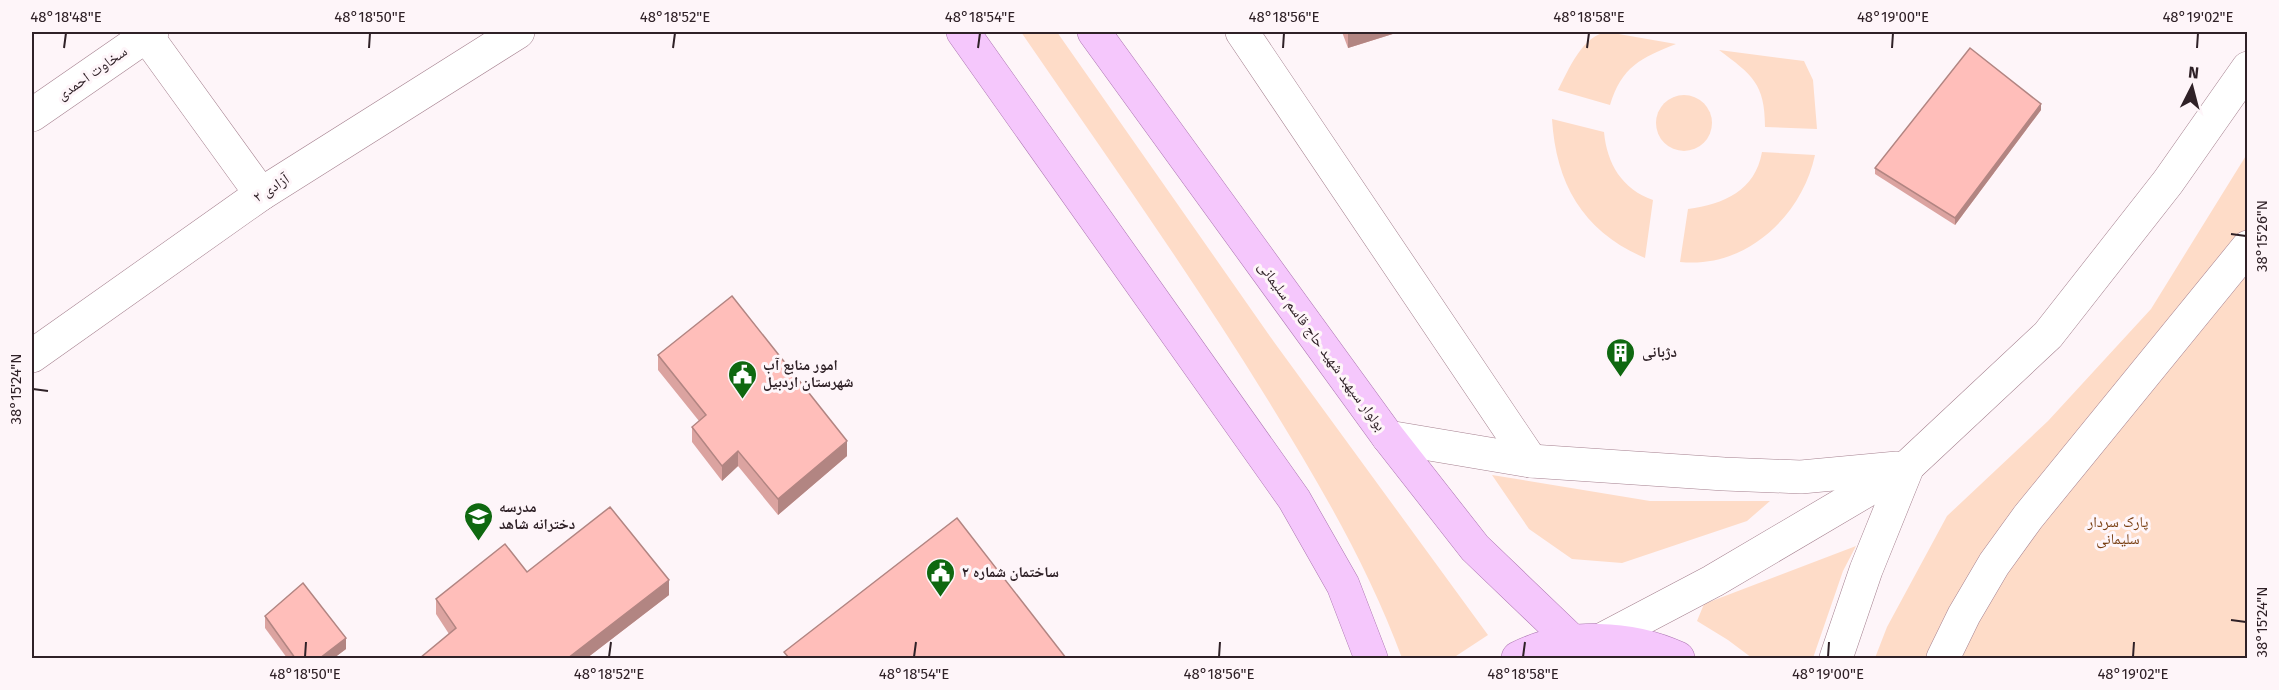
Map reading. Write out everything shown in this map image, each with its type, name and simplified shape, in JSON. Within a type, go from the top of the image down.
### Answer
[{"type":"main road","points":[[963,32],[1294,499],[1343,585],[1371,658]]},
{"type":"main road","name":"بولوار سپهبد شهید حاج قاسم سلیمانی","points":[[1094,32],[1388,437],[1475,548],[1587,641]]},
{"type":"main road","points":[[1518,658],[1587,641],[1657,649],[1678,658]]},
{"type":"street","name":"آزادی ۲","points":[[32,356],[261,194],[518,32]]},
{"type":"street","points":[[1242,32],[1531,461]]},
{"type":"street","points":[[149,33],[261,194]]},
{"type":"street","name":"سخاوت احمدی","points":[[32,115],[149,33]]},
{"type":"street","points":[[1587,641],[1713,581],[1908,466],[2048,335],[2168,182],[2247,68]]},
{"type":"street","points":[[1943,658],[1964,615],[1994,564],[2021,527],[2247,247]]},
{"type":"street","points":[[1388,437],[1531,461],[1801,477],[1908,466]]},
{"type":"street","points":[[1836,658],[1866,570],[1908,466]]},
{"type":"green space","points":[[1021,32],[1057,32],[1274,342],[1488,635],[1453,658],[1402,658],[1374,590],[1341,524],[1237,350],[1177,258]]},
{"type":"green space","points":[[1607,32],[1676,44],[1634,65],[1620,81],[1610,105],[1558,90],[1583,47],[1598,35]]},
{"type":"green space","points":[[1719,50],[1804,61],[1813,80],[1817,129],[1765,127],[1762,100],[1754,81],[1740,66]]},
{"type":"green space","points":[[1684,95],[1695,97],[1704,103],[1710,112],[1712,123],[1710,134],[1704,143],[1695,149],[1684,151],[1673,149],[1664,143],[1658,134],[1656,123],[1658,112],[1664,103],[1673,97]]},
{"type":"green space","points":[[1552,119],[1604,132],[1609,155],[1618,174],[1633,189],[1653,200],[1645,258],[1605,235],[1577,204],[1560,165]]},
{"type":"green space","points":[[1762,152],[1815,155],[1798,198],[1784,218],[1748,247],[1727,257],[1704,262],[1680,262],[1688,209],[1714,203],[1736,193],[1753,177]]},
{"type":"green space","name":"پارک سردار سلیمانی","points":[[2247,154],[2247,658],[1875,658],[1887,627],[1947,516],[2048,421],[2151,309]]},
{"type":"green space","points":[[1492,475],[1650,501],[1770,501],[1747,521],[1622,563],[1572,559],[1529,529]]},
{"type":"green space","points":[[1856,546],[1843,571],[1813,658],[1752,658],[1697,621],[1704,604]]},
{"type":"building","points":[[1970,48],[2041,104],[1955,218],[1875,168]]},
{"type":"building","name":"امور منابع آب شهرستان اردبیل","points":[[732,296],[847,441],[778,499],[738,451],[722,466],[692,427],[706,415],[658,355]]},
{"type":"building","points":[[610,507],[669,580],[568,658],[420,658],[456,628],[436,599],[505,544],[527,572]]},
{"type":"building","name":"ساختمان شماره ۲","points":[[957,518],[1066,658],[789,658],[784,652]]},
{"type":"building","points":[[303,583],[346,638],[320,658],[295,658],[265,616]]},
{"type":"place","name":"دژبانی","points":[[1621,378]]},
{"type":"place","name":"امور منابع آب شهرستان اردبیل","points":[[742,400]]},
{"type":"place","name":"مدرسه دخترانه شاهد","points":[[478,542]]},
{"type":"place","name":"ساختمان شماره ۲","points":[[941,598]]}]
